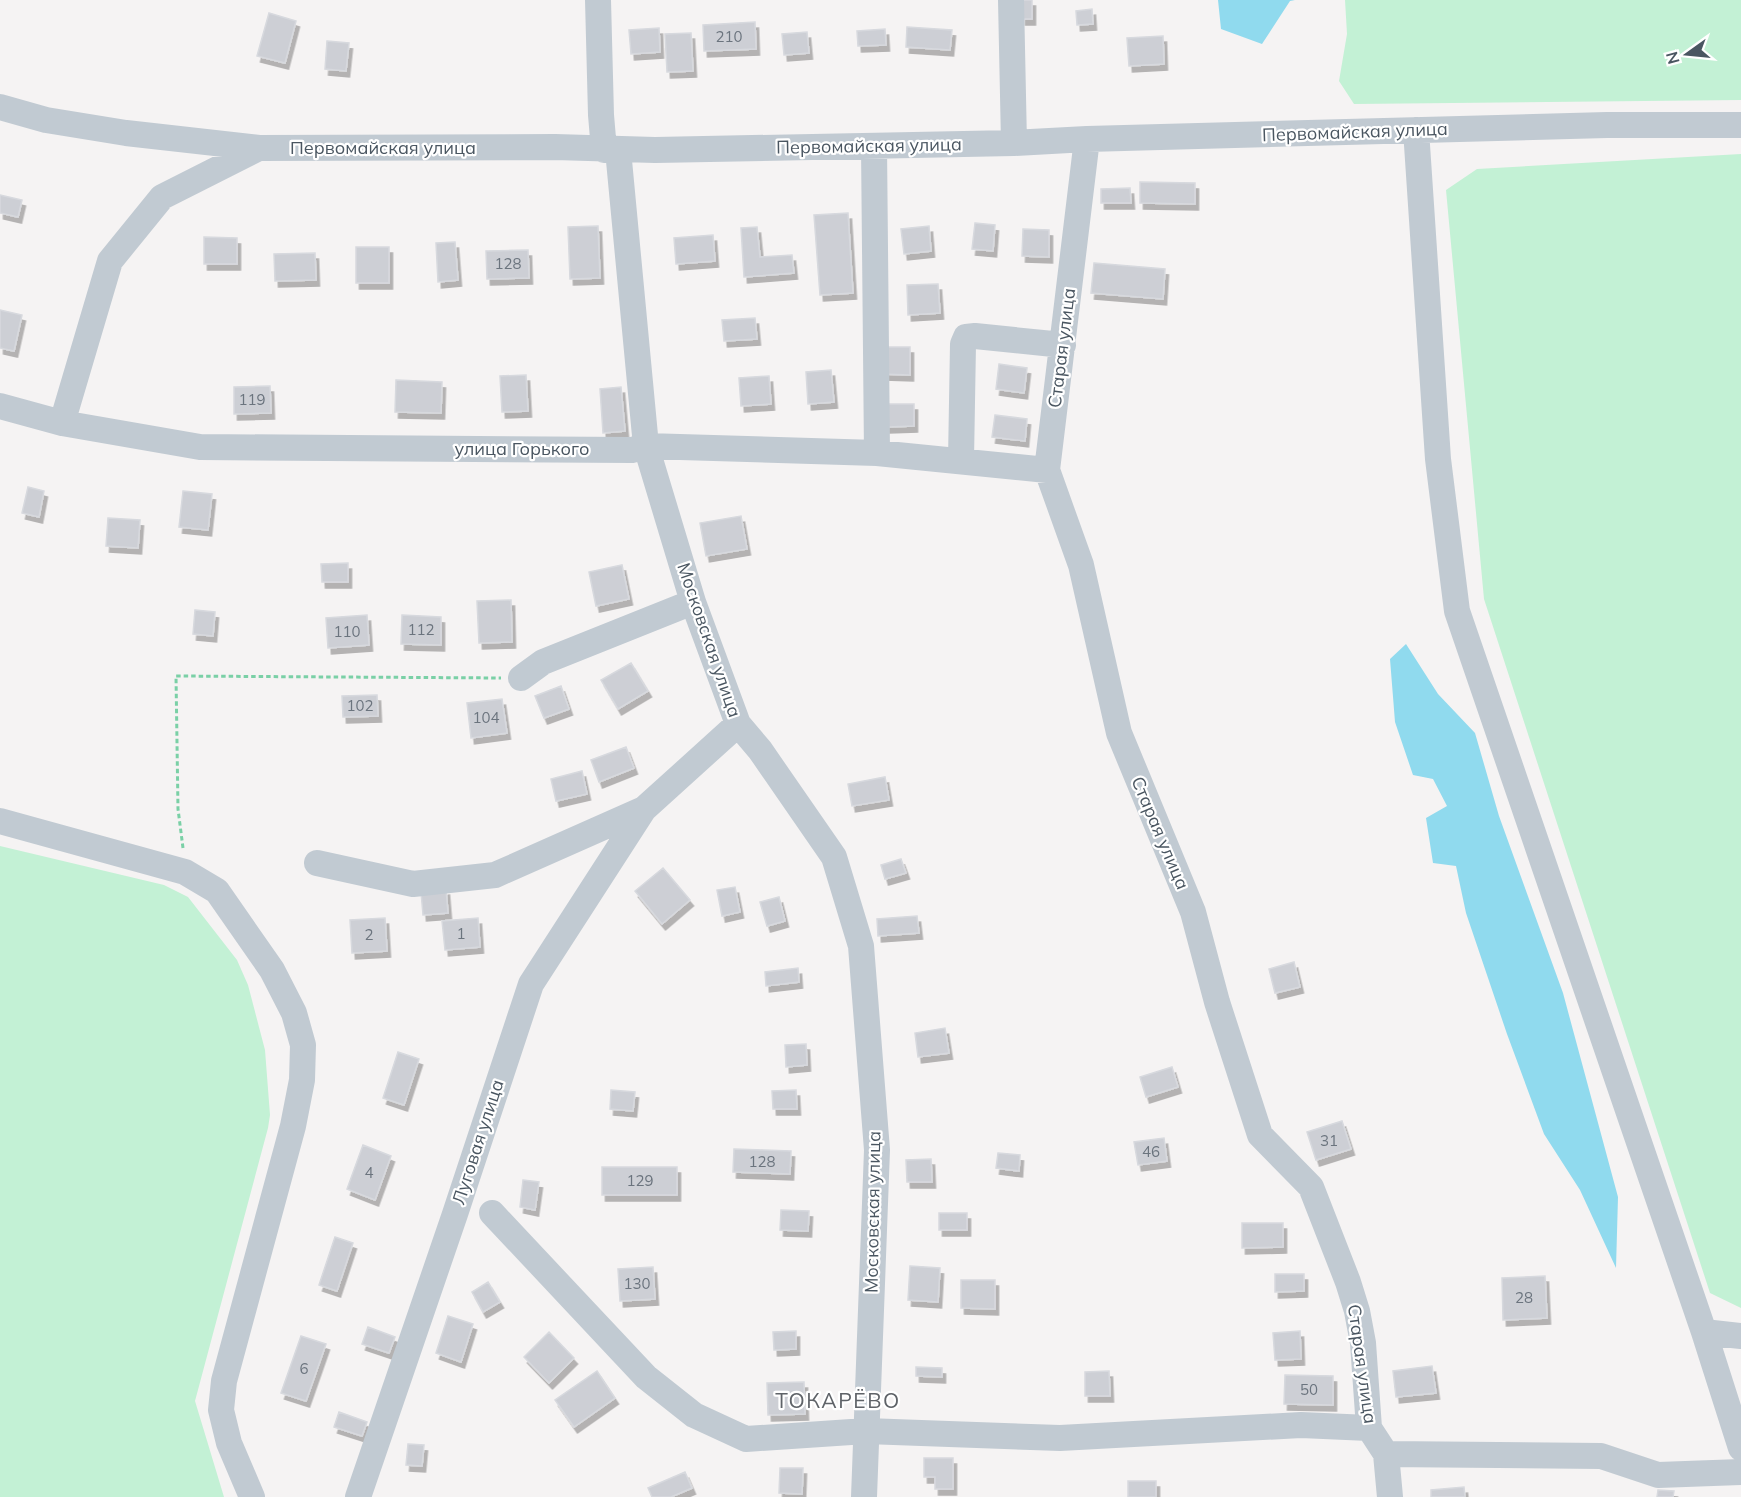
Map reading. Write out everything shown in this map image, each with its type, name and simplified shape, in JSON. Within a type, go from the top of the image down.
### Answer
[{"type":"street","name":"Московская улица","points":[[598,0],[601,115],[611,150],[646,446],[693,602],[738,724],[772,768],[834,857],[861,946],[877,1150],[864,1497]]},
{"type":"street","points":[[1011,0],[1014,143]]},
{"type":"street","name":"Первомайская улица","points":[[0,107],[46,120],[126,133],[259,148],[555,147],[611,150],[874,146],[1416,130],[1741,125]]},
{"type":"street","points":[[1416,130],[1438,459],[1457,611],[1704,1332],[1741,1448]]},
{"type":"street","name":"Старая улица","points":[[1087,139],[1047,470],[1081,565],[1119,733],[1193,912],[1217,1002],[1260,1135],[1311,1186],[1348,1282],[1357,1311],[1363,1343],[1369,1428],[1386,1454],[1390,1497]]},
{"type":"street","points":[[874,146],[877,453]]},
{"type":"street","points":[[62,423],[111,261],[162,197],[259,148]]},
{"type":"street","points":[[961,460],[963,344],[966,337],[1063,345]]},
{"type":"street","name":"улица Горького","points":[[0,406],[62,423],[200,447],[632,450],[646,446],[877,453],[1047,470]]},
{"type":"street","points":[[521,678],[543,662],[693,602]]},
{"type":"street","points":[[317,863],[413,884],[495,874],[644,809],[738,724]]},
{"type":"street","name":"Луговая улица","points":[[358,1497],[531,984],[644,809]]},
{"type":"street","points":[[0,821],[185,872],[216,891],[272,970],[294,1013],[303,1045],[302,1080],[293,1126],[224,1381],[221,1410],[229,1443],[252,1497]]},
{"type":"street","points":[[492,1213],[646,1377],[694,1415],[746,1439],[866,1431],[1060,1438],[1301,1425],[1369,1428]]},
{"type":"street","points":[[1704,1332],[1741,1336]]},
{"type":"street","points":[[1386,1454],[1601,1456],[1658,1475],[1741,1472]]},
{"type":"path","points":[[185,872],[178,809],[176,676],[521,678]]},
{"type":"green space","points":[[1345,0],[1741,0],[1741,100],[1354,104],[1339,81],[1347,34]]},
{"type":"green space","points":[[1741,154],[1741,1308],[1710,1293],[1484,599],[1446,190],[1477,169]]},
{"type":"green space","points":[[0,846],[164,885],[188,897],[237,960],[248,985],[265,1050],[270,1115],[195,1401],[224,1497],[0,1497]]},
{"type":"water","points":[[1218,0],[1295,0],[1290,1],[1262,44],[1221,29]]},
{"type":"water","points":[[1406,644],[1438,694],[1475,733],[1499,816],[1563,993],[1618,1197],[1616,1268],[1580,1190],[1544,1134],[1466,913],[1456,866],[1433,863],[1426,818],[1447,806],[1433,779],[1413,775],[1395,722],[1390,659]]},
{"type":"building","points":[[1022,0],[1032,0],[1032,19],[1022,19]]},
{"type":"building","points":[[1092,9],[1093,24],[1077,25],[1076,11]]},
{"type":"building","points":[[269,13],[296,21],[285,63],[257,56]]},
{"type":"building","points":[[755,22],[756,49],[704,51],[703,25]]},
{"type":"building","points":[[907,27],[952,30],[950,50],[906,47]]},
{"type":"building","points":[[659,28],[660,52],[631,54],[629,30]]},
{"type":"building","points":[[885,29],[886,45],[858,46],[857,31]]},
{"type":"building","points":[[807,32],[809,53],[784,55],[782,34]]},
{"type":"building","points":[[691,33],[693,71],[667,72],[665,34]]},
{"type":"building","points":[[1163,36],[1164,64],[1129,66],[1127,38]]},
{"type":"building","points":[[327,41],[349,43],[346,71],[325,69]]},
{"type":"building","points":[[1140,182],[1195,183],[1195,204],[1140,203]]},
{"type":"building","points":[[1130,188],[1131,203],[1101,203],[1101,189]]},
{"type":"building","points":[[0,195],[22,200],[18,217],[0,213]]},
{"type":"building","points":[[848,213],[853,293],[820,295],[814,215]]},
{"type":"building","points":[[975,223],[995,225],[993,251],[972,249]]},
{"type":"building","points":[[598,226],[600,278],[570,279],[568,227]]},
{"type":"building","points":[[929,226],[931,251],[904,254],[901,229]]},
{"type":"building","points":[[757,227],[760,257],[792,255],[794,273],[744,277],[741,228]]},
{"type":"building","points":[[1023,229],[1049,230],[1049,257],[1022,256]]},
{"type":"building","points":[[713,235],[715,261],[676,264],[674,238]]},
{"type":"building","points":[[204,237],[237,238],[237,264],[204,264]]},
{"type":"building","points":[[455,242],[458,280],[438,282],[436,243]]},
{"type":"building","points":[[356,247],[389,247],[389,283],[356,283]]},
{"type":"building","points":[[528,250],[529,278],[487,279],[486,251]]},
{"type":"building","points":[[315,253],[316,280],[275,281],[274,254]]},
{"type":"building","points":[[1094,263],[1165,269],[1163,299],[1091,293]]},
{"type":"building","points":[[938,284],[940,313],[908,315],[907,285]]},
{"type":"building","points":[[0,310],[22,315],[14,351],[0,348]]},
{"type":"building","points":[[755,318],[757,339],[724,341],[722,320]]},
{"type":"building","points":[[881,347],[910,347],[910,375],[881,374]]},
{"type":"building","points":[[999,364],[1027,368],[1024,393],[996,389]]},
{"type":"building","points":[[831,370],[834,402],[808,404],[806,372]]},
{"type":"building","points":[[526,375],[528,411],[502,412],[500,376]]},
{"type":"building","points":[[769,376],[771,404],[741,406],[739,378]]},
{"type":"building","points":[[396,380],[442,382],[441,413],[395,412]]},
{"type":"building","points":[[270,386],[271,413],[234,414],[234,387]]},
{"type":"building","points":[[621,387],[625,431],[603,433],[600,389]]},
{"type":"building","points":[[886,404],[914,404],[914,426],[886,427]]},
{"type":"building","points":[[995,415],[1027,419],[1025,441],[992,437]]},
{"type":"building","points":[[28,487],[44,491],[39,517],[22,513]]},
{"type":"building","points":[[183,491],[212,494],[208,530],[179,527]]},
{"type":"building","points":[[741,516],[747,549],[706,556],[700,523]]},
{"type":"building","points":[[108,518],[140,520],[138,548],[106,546]]},
{"type":"building","points":[[348,563],[348,582],[322,582],[321,564]]},
{"type":"building","points":[[622,565],[629,599],[596,606],[589,572]]},
{"type":"building","points":[[511,600],[512,642],[479,643],[477,601]]},
{"type":"building","points":[[195,610],[215,612],[213,636],[193,634]]},
{"type":"building","points":[[367,615],[369,645],[328,648],[326,618]]},
{"type":"building","points":[[402,615],[441,617],[441,645],[401,644]]},
{"type":"building","points":[[631,663],[648,691],[618,709],[601,680]]},
{"type":"building","points":[[561,686],[569,709],[544,718],[535,696]]},
{"type":"building","points":[[377,695],[378,716],[343,717],[342,696]]},
{"type":"building","points":[[502,699],[507,733],[471,738],[467,703]]},
{"type":"building","points":[[626,747],[634,768],[599,782],[591,760]]},
{"type":"building","points":[[582,771],[587,794],[556,801],[551,779]]},
{"type":"building","points":[[885,777],[889,800],[852,806],[848,784]]},
{"type":"building","points":[[901,859],[906,873],[885,879],[881,865]]},
{"type":"building","points":[[663,868],[690,900],[662,924],[635,891]]},
{"type":"building","points":[[735,887],[740,912],[722,916],[717,890]]},
{"type":"building","points":[[446,889],[448,913],[423,915],[421,892]]},
{"type":"building","points":[[779,897],[785,921],[767,926],[760,902]]},
{"type":"building","points":[[917,916],[919,933],[878,936],[877,919]]},
{"type":"building","points":[[385,918],[387,951],[352,953],[350,920]]},
{"type":"building","points":[[478,918],[480,947],[445,950],[442,921]]},
{"type":"building","points":[[1294,962],[1300,987],[1275,993],[1269,969]]},
{"type":"building","points":[[798,968],[799,982],[766,986],[765,972]]},
{"type":"building","points":[[945,1028],[949,1053],[918,1057],[915,1033]]},
{"type":"building","points":[[806,1044],[807,1065],[786,1067],[785,1045]]},
{"type":"building","points":[[398,1052],[419,1059],[404,1105],[383,1098]]},
{"type":"building","points":[[1172,1067],[1178,1087],[1146,1097],[1140,1077]]},
{"type":"building","points":[[611,1090],[635,1092],[633,1111],[610,1109]]},
{"type":"building","points":[[796,1090],[797,1109],[773,1109],[772,1091]]},
{"type":"building","points":[[1342,1121],[1351,1149],[1316,1160],[1307,1132]]},
{"type":"building","points":[[1164,1138],[1167,1161],[1138,1165],[1134,1142]]},
{"type":"building","points":[[363,1145],[391,1156],[375,1200],[347,1189]]},
{"type":"building","points":[[734,1149],[791,1151],[790,1174],[733,1172]]},
{"type":"building","points":[[998,1153],[1020,1155],[1019,1171],[996,1168]]},
{"type":"building","points":[[931,1159],[932,1182],[907,1182],[906,1160]]},
{"type":"building","points":[[602,1167],[677,1167],[677,1195],[602,1195]]},
{"type":"building","points":[[523,1180],[539,1182],[535,1210],[520,1207]]},
{"type":"building","points":[[781,1210],[809,1211],[808,1231],[780,1230]]},
{"type":"building","points":[[939,1213],[967,1213],[967,1230],[939,1230]]},
{"type":"building","points":[[1242,1223],[1283,1223],[1283,1247],[1242,1248]]},
{"type":"building","points":[[335,1237],[353,1243],[337,1291],[319,1285]]},
{"type":"building","points":[[910,1266],[940,1268],[938,1302],[908,1300]]},
{"type":"building","points":[[653,1267],[655,1299],[620,1301],[618,1269]]},
{"type":"building","points":[[1275,1274],[1304,1274],[1304,1291],[1275,1292]]},
{"type":"building","points":[[1545,1276],[1547,1318],[1503,1320],[1502,1278]]},
{"type":"building","points":[[961,1280],[995,1280],[995,1309],[961,1308]]},
{"type":"building","points":[[488,1282],[500,1302],[483,1312],[472,1292]]},
{"type":"building","points":[[448,1316],[473,1324],[461,1362],[436,1353]]},
{"type":"building","points":[[368,1327],[395,1337],[389,1353],[362,1344]]},
{"type":"building","points":[[796,1331],[796,1349],[774,1350],[773,1332]]},
{"type":"building","points":[[1300,1331],[1301,1359],[1275,1360],[1273,1333]]},
{"type":"building","points":[[549,1332],[574,1358],[549,1383],[524,1357]]},
{"type":"building","points":[[301,1336],[326,1344],[306,1401],[281,1393]]},
{"type":"building","points":[[1432,1366],[1436,1393],[1396,1397],[1393,1371]]},
{"type":"building","points":[[916,1367],[942,1368],[942,1377],[916,1376]]},
{"type":"building","points":[[597,1371],[615,1398],[574,1427],[555,1400]]},
{"type":"building","points":[[1109,1371],[1110,1396],[1085,1396],[1085,1372]]},
{"type":"building","points":[[1285,1375],[1333,1376],[1333,1405],[1284,1404]]},
{"type":"building","points":[[804,1382],[805,1414],[768,1415],[767,1383]]},
{"type":"building","points":[[339,1412],[367,1422],[362,1436],[334,1427]]},
{"type":"building","points":[[408,1444],[424,1445],[422,1466],[406,1465]]},
{"type":"building","points":[[924,1458],[953,1458],[953,1489],[935,1489],[935,1477],[924,1477]]},
{"type":"building","points":[[780,1468],[803,1468],[802,1494],[779,1493]]},
{"type":"building","points":[[685,1472],[692,1488],[671,1497],[652,1497],[648,1488]]},
{"type":"building","points":[[1128,1481],[1156,1481],[1156,1497],[1128,1497]]},
{"type":"building","points":[[1464,1487],[1465,1497],[1431,1497],[1431,1490]]},
{"type":"building","points":[[1658,1490],[1674,1491],[1673,1497],[1657,1497]]},
{"type":"district","name":"ТОКАРЁВО","points":[[838,1401]]}]
